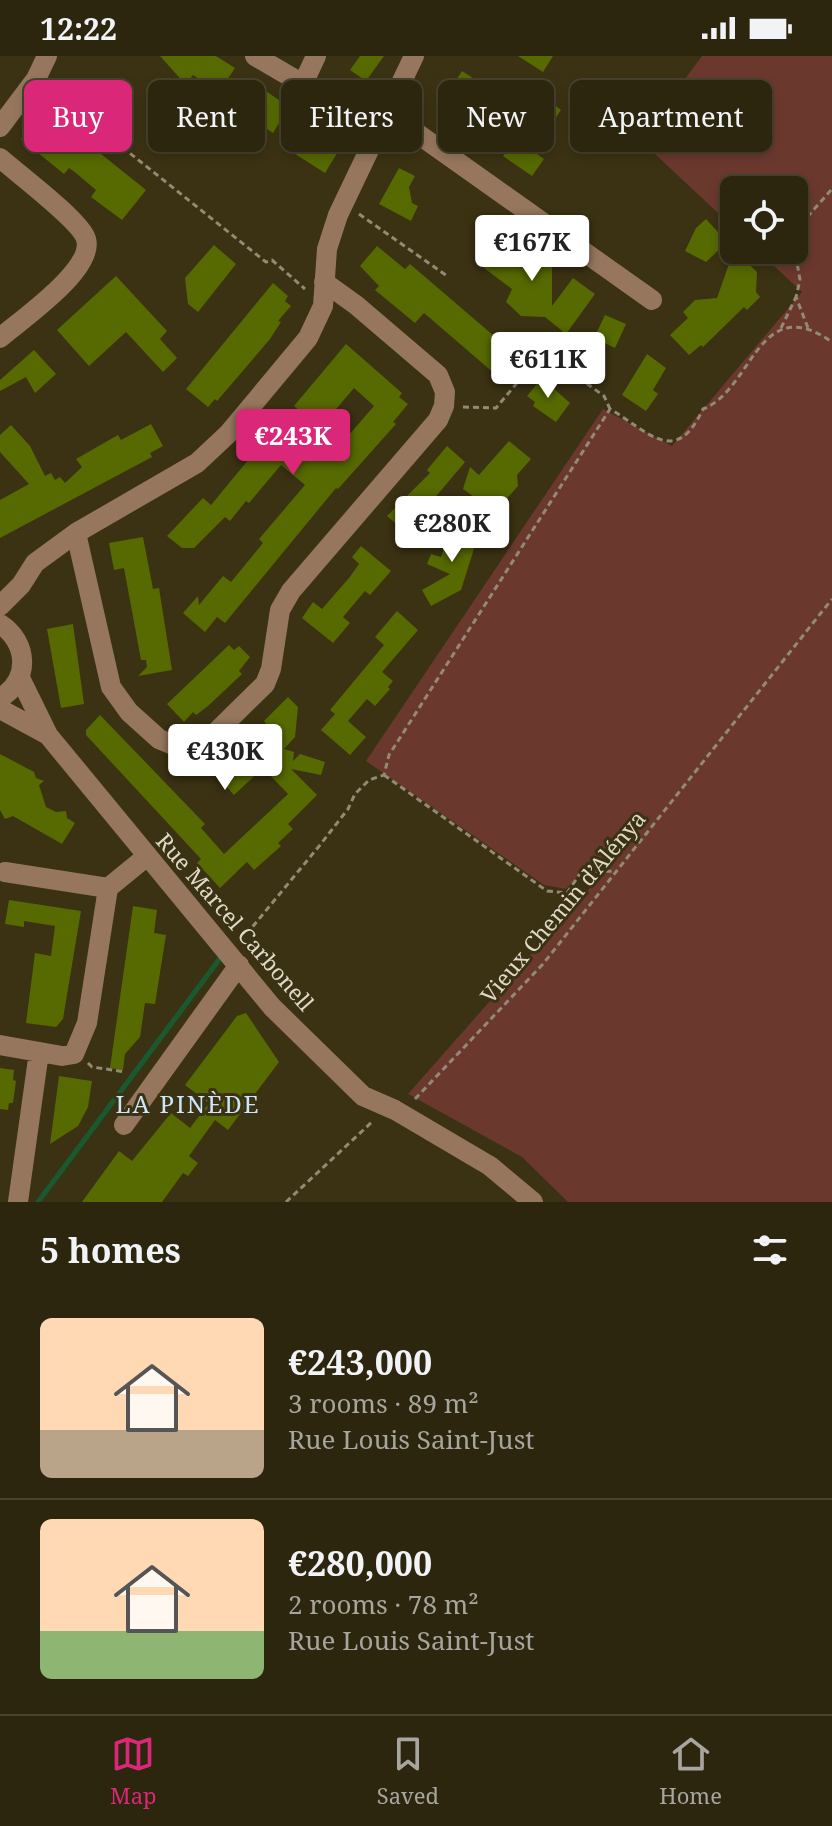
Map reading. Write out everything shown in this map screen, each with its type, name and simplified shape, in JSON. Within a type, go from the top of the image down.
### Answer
[{"type":"street","points":[[0,127],[36,79],[47,56]]},
{"type":"street","points":[[255,56],[293,80]]},
{"type":"street","points":[[305,80],[316,56]]},
{"type":"street","points":[[402,80],[414,56]]},
{"type":"street","points":[[422,147],[652,300]]},
{"type":"street","points":[[0,606],[21,585],[35,563],[76,533],[197,463],[229,433],[308,338],[323,306],[327,249],[344,201],[367,152]]},
{"type":"street","points":[[0,158],[72,220],[86,237],[87,254],[76,272],[0,338]]},
{"type":"street","points":[[76,533],[111,687],[129,712],[159,739],[173,745],[189,746],[206,742],[265,684],[271,669],[280,610],[291,591],[438,420],[444,406],[445,392],[438,375],[356,305],[324,282]]},
{"type":"street","points":[[0,698],[13,688],[23,666],[19,641],[21,585]]},
{"type":"street","points":[[0,624],[19,641]]},
{"type":"street","name":"Rue Marcel Carbonell","points":[[20,678],[48,735],[272,1007],[363,1096],[395,1110]]},
{"type":"street","name":"Rue Marcel Carbonell","points":[[0,709],[48,735]]},
{"type":"street","points":[[0,1045],[62,1056],[74,1054],[87,1023],[108,888],[146,857]]},
{"type":"street","points":[[5,872],[108,888]]},
{"type":"street","points":[[124,1125],[235,960]]},
{"type":"street","points":[[18,1202],[39,1052]]},
{"type":"street","points":[[395,1110],[490,1166],[533,1202]]},
{"type":"path","points":[[36,79],[266,262],[272,260],[323,306]]},
{"type":"path","points":[[808,216],[832,189]]},
{"type":"path","points":[[344,201],[447,276]]},
{"type":"path","points":[[444,406],[496,408],[543,352],[604,396],[610,409],[665,442],[681,441],[693,431],[703,409],[715,404],[737,375],[781,328],[796,297],[800,280],[797,264]]},
{"type":"path","points":[[796,297],[808,328]]},
{"type":"path","points":[[781,328],[802,325],[832,342]]},
{"type":"path","points":[[384,775],[389,755],[610,409]]},
{"type":"path","name":"Vieux Chemin d’Alénya","points":[[286,1202],[378,1117],[414,1100],[543,964],[832,599]]},
{"type":"path","points":[[384,775],[547,891],[567,893],[581,872],[617,870]]},
{"type":"path","points":[[235,960],[348,809],[355,794],[369,780],[384,775]]},
{"type":"path","points":[[77,1049],[92,1067],[126,1072]]},
{"type":"shaded area","points":[[702,56],[832,56],[832,1202],[568,1202],[522,1157],[408,1094],[610,865],[588,865],[566,889],[544,885],[366,761],[603,409],[672,446],[802,292],[772,264],[808,264],[808,176],[720,176],[720,215],[653,152],[772,152],[772,80],[684,80]]},
{"type":"building","points":[[160,56],[216,56],[235,68],[227,80],[201,80],[193,75],[190,80],[182,80]]},
{"type":"building","points":[[360,56],[384,56],[367,80],[350,70]]},
{"type":"building","points":[[518,56],[553,56],[543,72]]},
{"type":"building","points":[[462,71],[476,80],[456,80]]},
{"type":"building","points":[[265,90],[281,101],[281,120],[273,133],[265,128]]},
{"type":"building","points":[[554,105],[561,110],[554,120]]},
{"type":"building","points":[[37,152],[99,152],[146,190],[122,220],[91,197],[96,190],[76,173],[69,168],[64,174]]},
{"type":"building","points":[[292,152],[338,152],[325,173]]},
{"type":"building","points":[[506,152],[534,152],[544,159],[532,176],[503,156]]},
{"type":"building","points":[[399,168],[415,176],[409,187],[412,203],[418,206],[411,221],[379,204]]},
{"type":"building","points":[[706,219],[720,234],[720,249],[706,262],[685,251],[696,228]]},
{"type":"building","points":[[494,220],[507,229],[518,265],[552,264],[552,306],[573,278],[595,294],[566,334],[545,317],[521,316],[506,302],[512,289],[484,268],[486,264],[478,259],[485,249],[481,246]]},
{"type":"building","points":[[214,245],[236,264],[198,312],[188,304],[185,278]]},
{"type":"building","points":[[377,246],[405,269],[410,264],[501,342],[503,339],[523,356],[505,377],[497,371],[495,374],[424,313],[415,323],[375,290],[379,286],[360,266]]},
{"type":"building","points":[[729,264],[749,264],[757,272],[756,292],[760,297],[747,310],[744,307],[703,347],[701,345],[689,355],[670,335],[688,318],[683,312],[695,300],[717,298]]},
{"type":"building","points":[[116,276],[167,331],[160,339],[177,358],[163,372],[126,332],[89,366],[57,330]]},
{"type":"building","points":[[273,283],[288,296],[285,301],[291,306],[278,321],[281,322],[270,339],[217,401],[215,399],[208,407],[186,389]]},
{"type":"building","points":[[605,315],[626,324],[615,348],[594,338]]},
{"type":"building","points":[[346,344],[402,393],[399,397],[408,404],[393,422],[396,424],[336,488],[225,623],[217,617],[205,632],[183,613],[198,596],[199,605],[223,576],[231,582],[263,543],[259,539],[305,485],[281,465],[249,503],[246,501],[230,521],[225,517],[194,548],[182,548],[167,536],[203,498],[211,505],[277,425],[318,460],[343,431],[348,436],[374,406],[354,388],[320,428],[294,406]]},
{"type":"building","points":[[34,350],[56,374],[35,393],[26,377],[0,391],[0,380]]},
{"type":"building","points":[[647,354],[666,368],[653,390],[658,394],[646,411],[622,395]]},
{"type":"building","points":[[542,378],[570,403],[556,422],[533,406],[535,402],[527,396]]},
{"type":"building","points":[[151,424],[163,446],[150,453],[152,457],[0,538],[0,500],[29,484],[0,452],[0,435],[11,425],[30,446],[45,476],[51,473],[55,480],[60,477],[65,483],[82,467],[76,459],[118,435],[121,440]]},
{"type":"building","points":[[509,441],[531,459],[517,475],[518,486],[495,512],[463,489],[470,467],[479,475]]},
{"type":"building","points":[[447,446],[465,462],[406,532],[387,516],[430,473],[427,470]]},
{"type":"building","points":[[452,524],[479,533],[461,590],[431,606],[422,590],[450,574],[427,564],[431,554],[441,557]]},
{"type":"building","points":[[143,537],[153,589],[159,588],[172,670],[138,676],[147,667],[146,660],[141,660],[124,568],[114,570],[109,543]]},
{"type":"building","points":[[361,546],[391,571],[370,595],[365,591],[343,617],[350,623],[333,643],[302,618],[313,602],[322,609],[349,578],[359,564],[352,557]]},
{"type":"building","points":[[397,611],[418,630],[382,672],[393,681],[388,687],[390,689],[375,706],[367,699],[348,721],[366,737],[350,755],[321,730],[335,714],[330,710],[384,645],[375,637]]},
{"type":"building","points":[[73,624],[84,704],[61,708],[47,629]]},
{"type":"building","points":[[229,645],[234,650],[239,646],[250,657],[239,671],[242,674],[208,706],[196,715],[193,712],[184,722],[167,704]]},
{"type":"building","points":[[288,697],[298,707],[295,737],[284,749],[294,752],[293,761],[300,754],[325,762],[321,775],[291,769],[317,795],[288,824],[293,829],[278,843],[281,846],[254,870],[247,862],[220,888],[197,863],[201,859],[86,735],[86,730],[100,715],[205,824],[201,828],[224,854],[288,794],[263,768],[234,795],[217,776],[229,764],[233,768],[266,734],[260,731],[267,725],[264,721]]},
{"type":"building","points":[[0,754],[34,772],[36,778],[44,781],[39,785],[46,807],[56,812],[66,811],[67,818],[75,823],[62,844],[13,816],[5,819],[0,810]]},
{"type":"building","points":[[9,900],[81,911],[63,1019],[56,1027],[26,1023],[35,953],[51,956],[55,926],[24,921],[24,927],[5,924]]},
{"type":"building","points":[[133,906],[157,910],[154,933],[166,935],[155,1004],[145,1003],[140,1037],[125,1054],[123,1070],[110,1068]]},
{"type":"building","points":[[246,1013],[279,1062],[228,1130],[215,1120],[189,1156],[198,1163],[188,1176],[183,1173],[162,1202],[82,1202],[119,1151],[132,1161],[171,1113],[190,1128],[209,1103],[185,1085],[237,1016]]},
{"type":"building","points":[[0,1068],[14,1070],[13,1103],[9,1103],[8,1110],[0,1109]]},
{"type":"building","points":[[59,1076],[92,1081],[88,1107],[78,1126],[50,1144]]},
{"type":"waterway","points":[[38,1202],[221,957]]},
{"type":"district","name":"LA PINÈDE","points":[[188,1105]]}]
